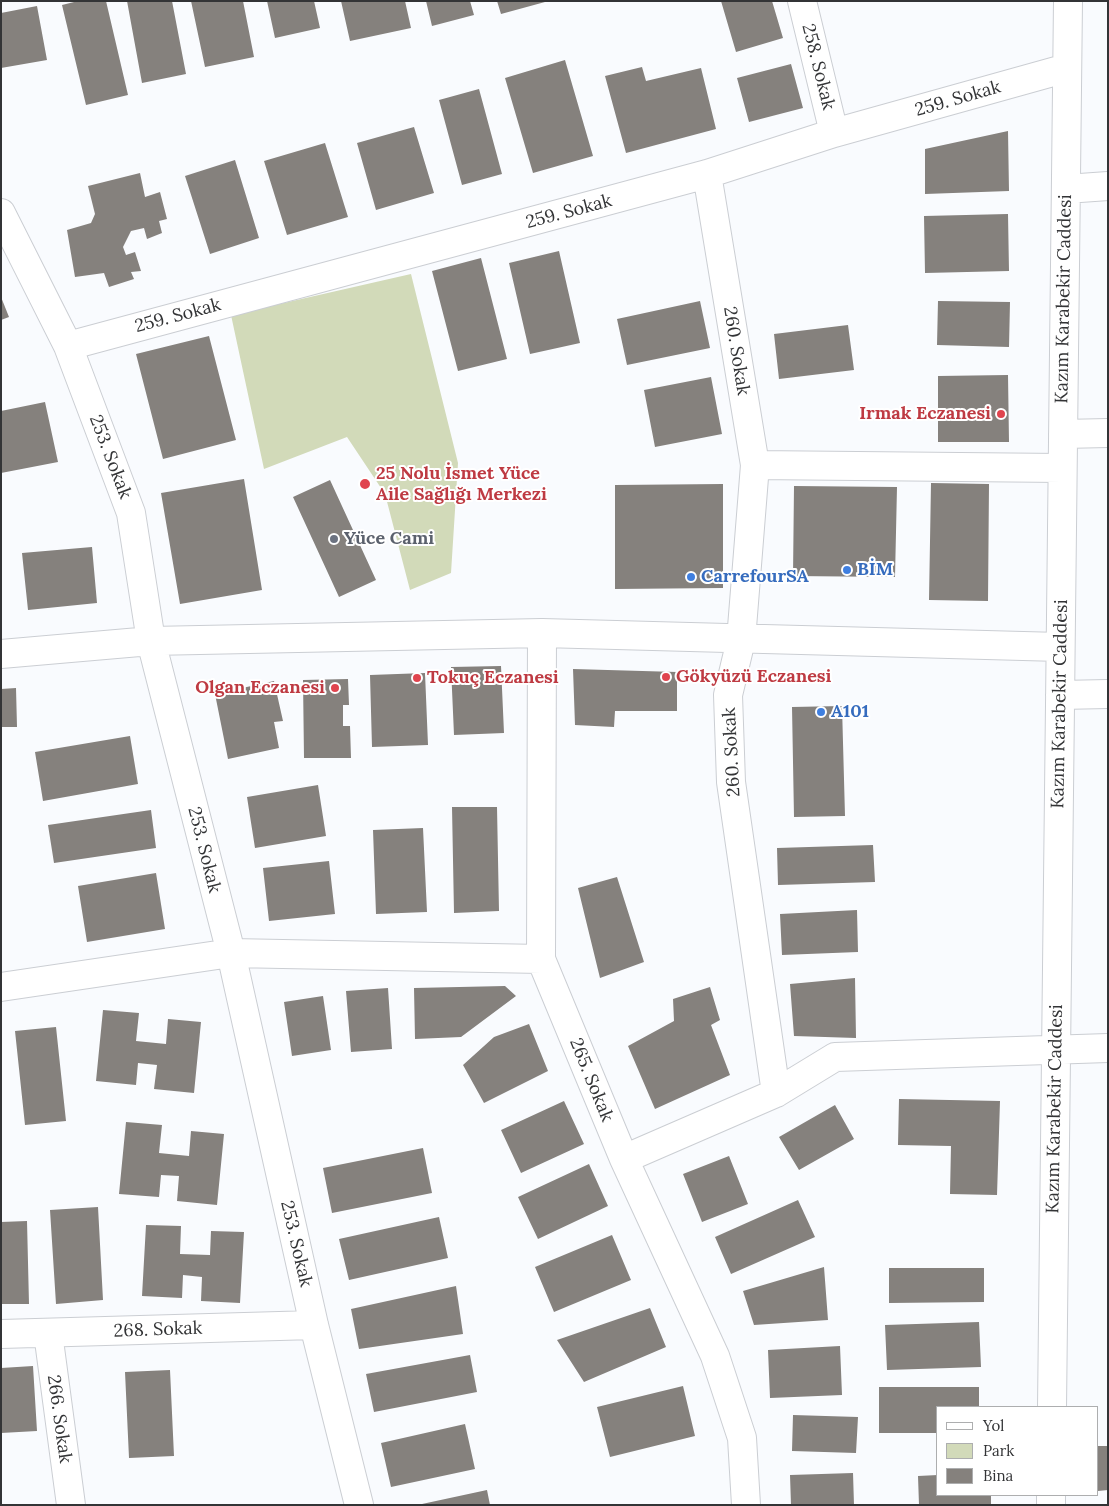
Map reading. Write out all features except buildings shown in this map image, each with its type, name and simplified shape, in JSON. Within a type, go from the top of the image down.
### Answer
[{"type":"street","name":"258. Sokak","points":[[802,1],[834,133]]},
{"type":"street","name":"Kazım Karabekir Caddesi","points":[[1052,1406],[1068,1]]},
{"type":"street","name":"259. Sokak","points":[[68,346],[707,174],[834,133],[1067,68]]},
{"type":"street","name":"260. Sokak","points":[[707,174],[755,465],[741,640],[728,695],[731,782],[776,1093]]},
{"type":"street","points":[[1066,188],[1108,186]]},
{"type":"street","name":"253. Sokak","points":[[1,213],[68,346],[131,513],[151,641],[230,953],[314,1325],[359,1505]]},
{"type":"street","points":[[1062,434],[1108,433]]},
{"type":"street","points":[[755,465],[1062,468]]},
{"type":"street","points":[[1,654],[151,641],[542,633],[741,640],[1060,647]]},
{"type":"street","name":"265. Sokak","points":[[542,633],[541,959],[624,1158],[715,1356],[742,1438],[746,1505]]},
{"type":"street","points":[[1060,695],[1108,694]]},
{"type":"street","points":[[1,987],[230,953],[541,959]]},
{"type":"street","points":[[624,1158],[776,1093],[835,1057],[1108,1048]]},
{"type":"street","name":"268. Sokak","points":[[1,1334],[314,1325]]},
{"type":"street","name":"266. Sokak","points":[[48,1333],[71,1505]]},
{"type":"green space","points":[[411,274],[458,463],[451,573],[410,590],[385,494],[347,437],[264,469],[231,315]]},
{"type":"place","name":"Irmak Eczanesi","points":[[1001,414]]},
{"type":"place","name":"25 Nolu İsmet Yüce Aile Sağlığı Merkezi","points":[[365,484]]},
{"type":"place","name":"Yüce Cami","points":[[334,539]]},
{"type":"place","name":"BİM","points":[[847,570]]},
{"type":"place","name":"CarrefourSA","points":[[691,577]]},
{"type":"place","name":"Gökyüzü Eczanesi","points":[[666,677]]},
{"type":"place","name":"Tokuç Eczanesi","points":[[417,678]]},
{"type":"place","name":"Olgan Eczanesi","points":[[335,688]]},
{"type":"place","name":"A101","points":[[821,712]]}]
